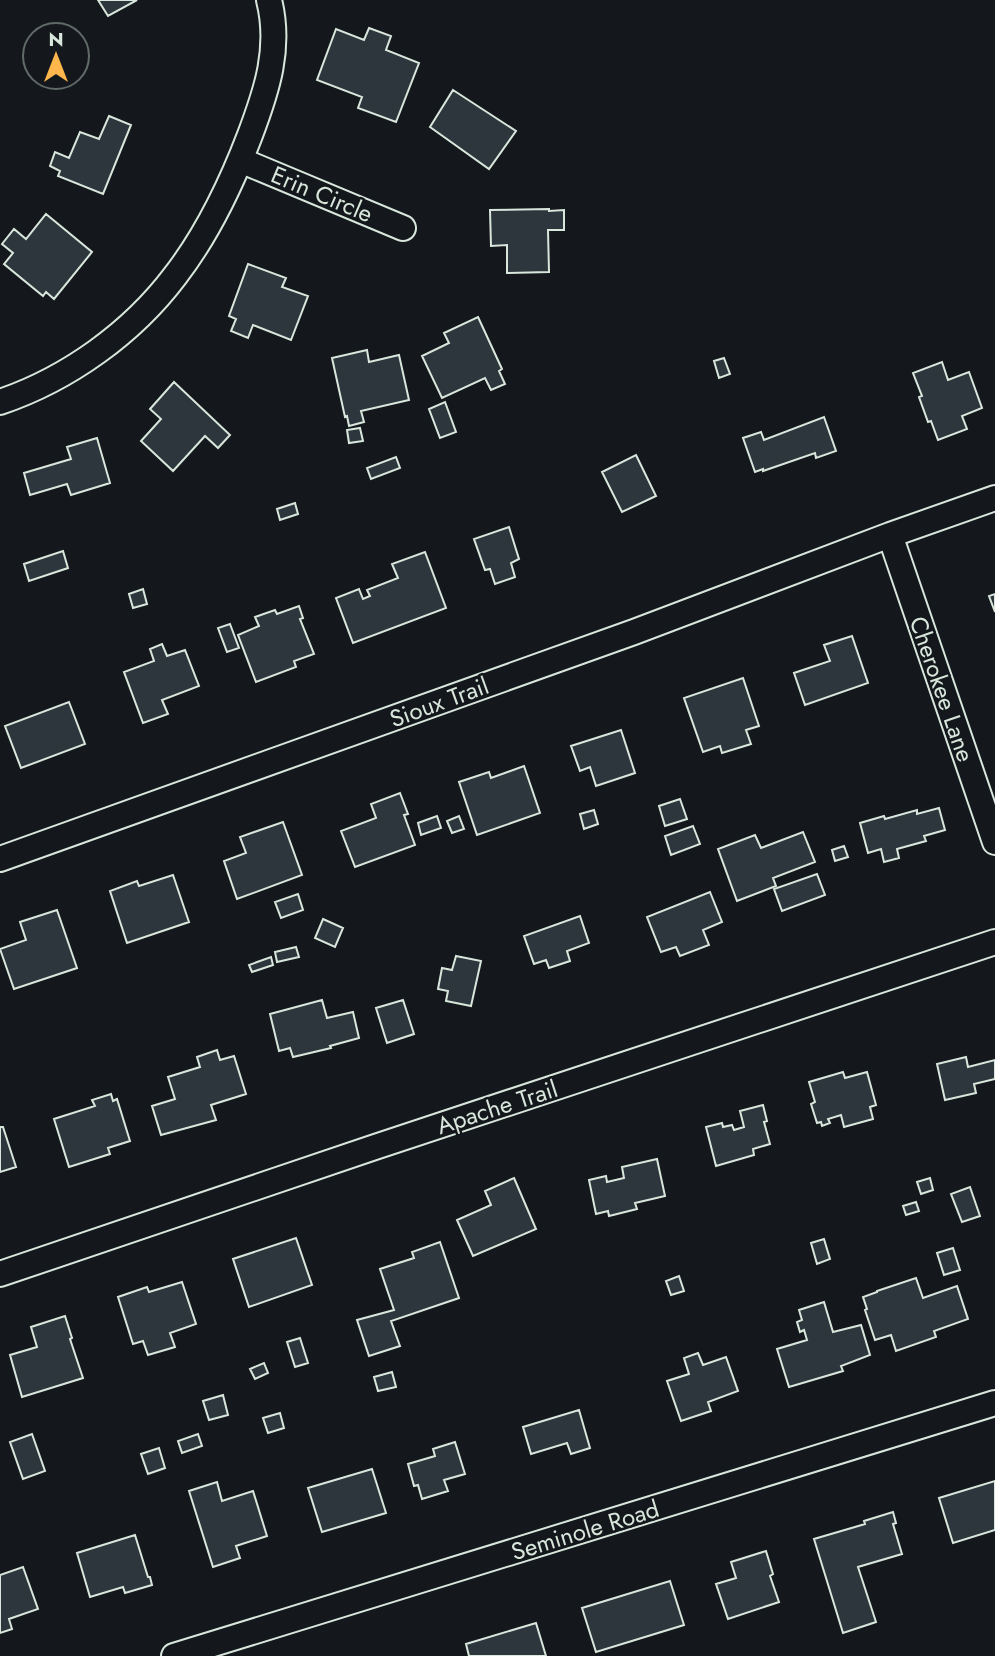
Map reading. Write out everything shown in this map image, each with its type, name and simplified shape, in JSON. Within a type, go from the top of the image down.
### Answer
[{"type":"street","points":[[0,402],[43,384],[101,348],[152,303],[195,247],[240,160],[261,106],[271,72],[274,35],[269,0]]},
{"type":"street","name":"Erin Circle","points":[[240,160],[403,228]]},
{"type":"street","name":"Sioux Trail","points":[[0,859],[634,632],[995,498]]},
{"type":"street","name":"Cherokee Lane","points":[[890,535],[995,842]]},
{"type":"street","name":"Apache Trail","points":[[0,1275],[375,1147],[995,942]]},
{"type":"street","name":"Seminole Road","points":[[174,1656],[995,1403]]},
{"type":"building","points":[[98,0],[137,0],[108,16]]},
{"type":"building","points":[[369,28],[391,36],[386,50],[419,63],[396,122],[358,108],[362,97],[317,80],[336,29],[364,40]]},
{"type":"building","points":[[453,90],[516,131],[489,169],[430,127]]},
{"type":"building","points":[[109,116],[131,125],[103,194],[58,176],[60,171],[50,166],[55,152],[69,158],[80,132],[99,139]]},
{"type":"building","points":[[490,210],[564,210],[564,230],[548,230],[549,272],[507,273],[507,245],[491,246]]},
{"type":"building","points":[[46,214],[92,252],[54,299],[46,292],[43,296],[4,264],[13,253],[2,244],[14,229],[26,239]]},
{"type":"building","points":[[248,264],[286,278],[282,287],[308,296],[291,340],[253,325],[248,338],[231,331],[236,319],[229,316]]},
{"type":"building","points":[[478,317],[502,369],[499,371],[505,384],[491,390],[485,378],[442,398],[422,356],[449,343],[444,333]]},
{"type":"building","points":[[367,350],[369,362],[399,355],[409,400],[361,411],[364,422],[349,426],[332,358]]},
{"type":"building","points":[[724,358],[730,374],[719,378],[714,361]]},
{"type":"building","points":[[942,362],[948,380],[969,372],[982,408],[962,416],[967,429],[938,440],[931,421],[928,422],[913,373]]},
{"type":"building","points":[[174,382],[230,435],[218,448],[205,436],[173,471],[141,441],[161,419],[150,409]]},
{"type":"building","points":[[445,402],[456,432],[440,438],[429,409]]},
{"type":"building","points":[[824,417],[836,451],[816,458],[815,453],[755,472],[743,438],[761,432],[764,440]]},
{"type":"building","points":[[360,428],[363,441],[349,443],[347,430]]},
{"type":"building","points":[[97,438],[110,483],[71,495],[67,484],[30,495],[24,473],[71,459],[67,447]]},
{"type":"building","points":[[636,455],[656,496],[622,512],[602,472]]},
{"type":"building","points":[[396,457],[400,468],[371,479],[367,468]]},
{"type":"building","points":[[295,503],[298,514],[280,520],[277,509]]},
{"type":"building","points":[[509,527],[519,559],[511,563],[515,577],[495,584],[490,569],[485,570],[474,539]]},
{"type":"building","points":[[63,551],[68,568],[29,581],[24,564]]},
{"type":"building","points":[[425,552],[446,608],[353,643],[336,598],[359,589],[363,599],[370,596],[367,590],[398,578],[392,564]]},
{"type":"building","points":[[143,589],[147,604],[133,608],[129,594]]},
{"type":"building","points":[[995,594],[995,612],[989,596]]},
{"type":"building","points":[[299,606],[303,618],[300,619],[314,654],[294,661],[296,667],[256,682],[238,635],[259,626],[255,617],[275,610],[277,614]]},
{"type":"building","points":[[230,624],[239,648],[227,652],[218,628]]},
{"type":"building","points":[[852,636],[868,683],[805,705],[794,673],[830,661],[824,645]]},
{"type":"building","points":[[162,644],[167,656],[185,650],[199,686],[162,700],[168,714],[143,723],[124,672],[154,661],[150,649]]},
{"type":"building","points":[[743,678],[759,726],[746,730],[751,744],[722,753],[720,746],[703,752],[684,698]]},
{"type":"building","points":[[69,702],[85,744],[21,768],[5,726]]},
{"type":"building","points":[[621,730],[635,773],[596,786],[590,767],[580,771],[571,746]]},
{"type":"building","points":[[524,766],[540,813],[477,835],[459,782],[489,772],[491,778]]},
{"type":"building","points":[[400,793],[408,814],[404,815],[415,845],[355,867],[341,831],[376,818],[371,804]]},
{"type":"building","points":[[680,799],[687,819],[665,826],[659,806]]},
{"type":"building","points":[[939,808],[945,830],[924,836],[926,841],[897,849],[899,858],[884,862],[881,849],[868,853],[860,823],[884,816],[885,819],[917,810],[917,814]]},
{"type":"building","points":[[594,810],[598,824],[584,829],[580,814]]},
{"type":"building","points":[[437,816],[441,828],[421,835],[418,823]]},
{"type":"building","points":[[459,816],[464,829],[452,833],[447,821]]},
{"type":"building","points":[[283,822],[302,875],[237,899],[224,861],[246,853],[240,837]]},
{"type":"building","points":[[693,826],[700,844],[671,855],[665,836]]},
{"type":"building","points":[[803,832],[815,862],[773,878],[776,886],[737,901],[718,849],[755,835],[761,848]]},
{"type":"building","points":[[844,846],[848,857],[835,861],[832,850]]},
{"type":"building","points":[[817,874],[825,895],[782,911],[774,889]]},
{"type":"building","points":[[173,875],[189,922],[127,943],[110,891],[137,881],[139,886]]},
{"type":"building","points":[[710,892],[722,922],[703,930],[709,945],[680,956],[676,947],[661,952],[647,917]]},
{"type":"building","points":[[298,894],[303,910],[281,918],[275,902]]},
{"type":"building","points":[[57,910],[77,968],[14,989],[0,949],[26,940],[20,922]]},
{"type":"building","points":[[580,916],[589,943],[567,951],[570,961],[549,968],[546,960],[534,964],[524,936]]},
{"type":"building","points":[[323,919],[343,928],[335,947],[315,938]]},
{"type":"building","points":[[296,947],[299,957],[277,962],[275,952]]},
{"type":"building","points":[[456,956],[481,961],[471,1006],[446,1001],[448,991],[438,989],[442,968],[452,970]]},
{"type":"building","points":[[271,957],[273,965],[252,972],[249,965]]},
{"type":"building","points":[[322,1000],[327,1018],[353,1012],[359,1038],[293,1057],[290,1048],[279,1051],[270,1014]]},
{"type":"building","points":[[403,1000],[414,1034],[387,1043],[376,1008]]},
{"type":"building","points":[[217,1050],[220,1060],[234,1056],[246,1094],[211,1105],[216,1120],[161,1135],[152,1106],[175,1099],[168,1077],[200,1067],[197,1057]]},
{"type":"building","points":[[966,1057],[968,1067],[995,1060],[995,1079],[974,1084],[976,1093],[945,1100],[937,1064]]},
{"type":"building","points":[[843,1072],[845,1078],[867,1072],[876,1105],[870,1107],[873,1119],[844,1127],[841,1115],[828,1119],[830,1123],[822,1126],[821,1122],[817,1123],[811,1104],[815,1102],[809,1082]]},
{"type":"building","points":[[111,1094],[113,1101],[117,1099],[130,1141],[108,1148],[110,1154],[69,1167],[54,1119],[95,1106],[92,1100]]},
{"type":"building","points":[[763,1105],[770,1144],[753,1149],[754,1155],[716,1166],[706,1127],[722,1123],[723,1127],[732,1125],[734,1130],[744,1127],[740,1111]]},
{"type":"building","points":[[0,1127],[3,1127],[16,1167],[0,1172]]},
{"type":"building","points":[[657,1159],[665,1196],[635,1203],[637,1209],[609,1216],[608,1211],[596,1214],[589,1180],[606,1176],[607,1182],[624,1178],[622,1167]]},
{"type":"building","points":[[514,1178],[536,1229],[473,1256],[457,1220],[491,1205],[485,1191]]},
{"type":"building","points":[[930,1178],[933,1190],[921,1194],[917,1182]]},
{"type":"building","points":[[970,1187],[980,1216],[962,1222],[951,1194]]},
{"type":"building","points":[[916,1202],[919,1211],[906,1215],[903,1206]]},
{"type":"building","points":[[296,1238],[312,1285],[249,1307],[233,1259]]},
{"type":"building","points":[[824,1239],[830,1259],[817,1264],[811,1243]]},
{"type":"building","points":[[440,1242],[459,1298],[391,1321],[400,1346],[369,1356],[357,1320],[394,1310],[380,1269],[414,1258],[412,1252]]},
{"type":"building","points":[[953,1248],[960,1270],[944,1275],[937,1253]]},
{"type":"building","points":[[679,1276],[684,1291],[671,1295],[666,1281]]},
{"type":"building","points":[[916,1278],[923,1298],[957,1286],[968,1319],[934,1331],[936,1337],[896,1351],[891,1335],[875,1340],[863,1297]]},
{"type":"building","points":[[182,1282],[196,1324],[170,1333],[175,1347],[148,1355],[143,1341],[133,1344],[118,1297],[147,1287],[149,1292]]},
{"type":"building","points":[[824,1302],[833,1332],[861,1325],[870,1355],[841,1366],[843,1371],[789,1387],[777,1349],[807,1340],[804,1330],[800,1332],[797,1322],[802,1320],[799,1310]]},
{"type":"building","points":[[65,1316],[83,1378],[22,1397],[10,1355],[37,1347],[31,1327]]},
{"type":"building","points":[[300,1338],[308,1363],[295,1367],[287,1342]]},
{"type":"building","points":[[698,1353],[703,1365],[726,1357],[738,1391],[708,1402],[711,1411],[681,1421],[667,1381],[689,1374],[684,1358]]},
{"type":"building","points":[[264,1363],[268,1373],[255,1379],[250,1369]]},
{"type":"building","points":[[392,1372],[396,1387],[378,1391],[374,1377]]},
{"type":"building","points":[[223,1395],[228,1415],[209,1420],[203,1401]]},
{"type":"building","points":[[579,1410],[590,1448],[571,1454],[567,1443],[531,1454],[523,1427]]},
{"type":"building","points":[[280,1413],[284,1428],[268,1433],[263,1418]]},
{"type":"building","points":[[32,1434],[45,1471],[23,1479],[10,1442]]},
{"type":"building","points":[[198,1434],[202,1446],[182,1453],[178,1441]]},
{"type":"building","points":[[455,1442],[465,1474],[444,1480],[448,1491],[422,1499],[418,1485],[414,1486],[408,1464],[435,1456],[433,1449]]},
{"type":"building","points":[[159,1448],[165,1468],[148,1474],[141,1454]]},
{"type":"building","points":[[372,1469],[386,1513],[322,1532],[308,1488]]},
{"type":"building","points":[[995,1481],[995,1530],[953,1543],[939,1498]]},
{"type":"building","points":[[217,1482],[222,1501],[253,1491],[267,1536],[236,1546],[240,1558],[213,1567],[189,1491]]},
{"type":"building","points":[[893,1512],[896,1523],[893,1524],[902,1554],[858,1567],[876,1622],[843,1633],[814,1539],[865,1524],[864,1521]]},
{"type":"building","points":[[135,1535],[152,1585],[125,1593],[123,1587],[90,1597],[77,1553]]},
{"type":"building","points":[[766,1551],[773,1574],[770,1576],[779,1602],[728,1619],[716,1584],[736,1578],[731,1562]]},
{"type":"building","points":[[23,1567],[38,1609],[9,1619],[12,1629],[0,1633],[0,1575]]},
{"type":"building","points":[[670,1581],[684,1625],[596,1652],[582,1608]]},
{"type":"building","points":[[536,1623],[546,1656],[469,1656],[466,1644]]}]
